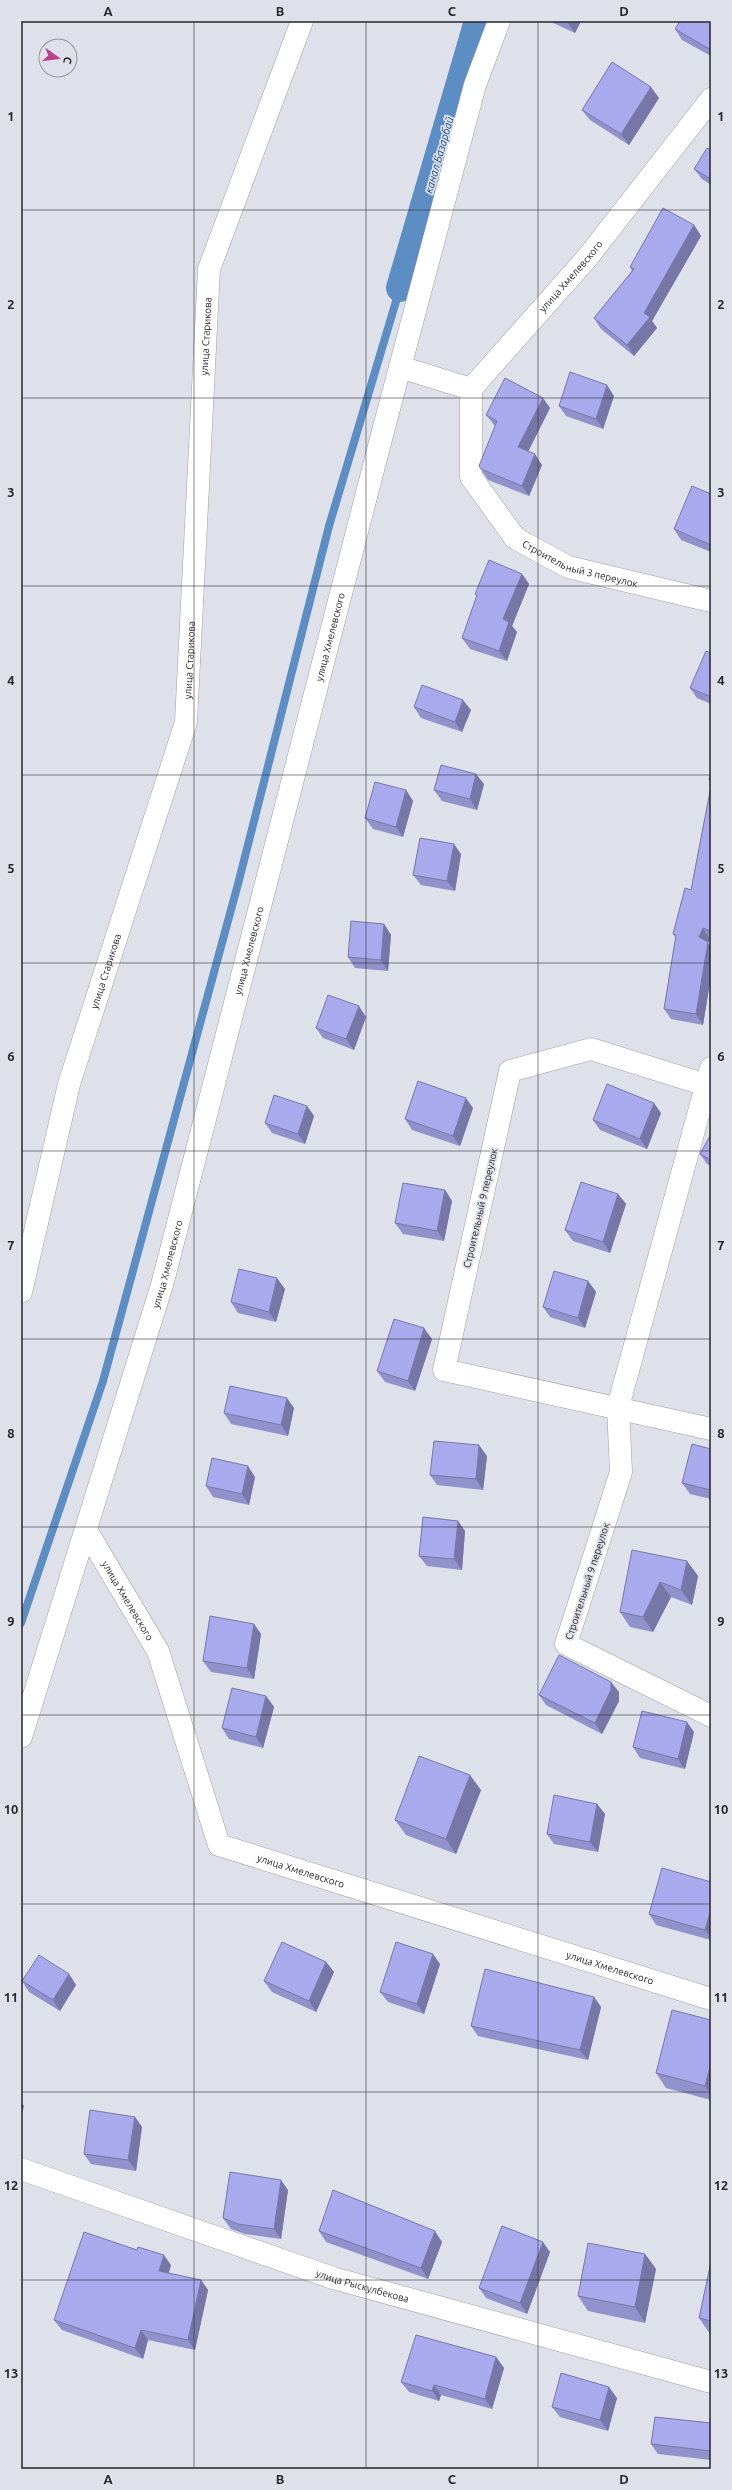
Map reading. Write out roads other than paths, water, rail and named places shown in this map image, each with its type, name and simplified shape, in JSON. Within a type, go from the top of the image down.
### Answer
[{"type":"street","name":"улица Старикова","points":[[21,1292],[70,1084],[186,722],[209,269],[302,21]]},
{"type":"street","name":"улица Хмелевского","points":[[21,1737],[162,1285],[400,367],[475,85],[499,21]]},
{"type":"street","name":"улица Хмелевского","points":[[471,389],[587,258],[711,99]]},
{"type":"street","points":[[400,367],[471,389]]},
{"type":"street","name":"Строительный 3 переулок","points":[[471,389],[472,477],[515,538],[568,567],[711,601]]},
{"type":"street","name":"Строительный 9 переулок","points":[[618,1407],[444,1370],[510,1071],[591,1049],[709,1076],[618,1407],[621,1472],[566,1644],[711,1716]]},
{"type":"street","points":[[618,1407],[711,1429]]},
{"type":"street","name":"улица Хмелевского","points":[[86,1530],[158,1651],[219,1845],[711,1999]]},
{"type":"street","name":"улица Рыскулбекова","points":[[21,2169],[333,2278],[711,2382]]},
{"type":"waterway","name":"канал Базарбай","points":[[400,288],[478,21]]},
{"type":"waterway","points":[[21,1623],[103,1381],[238,884],[329,526],[400,288]]}]
